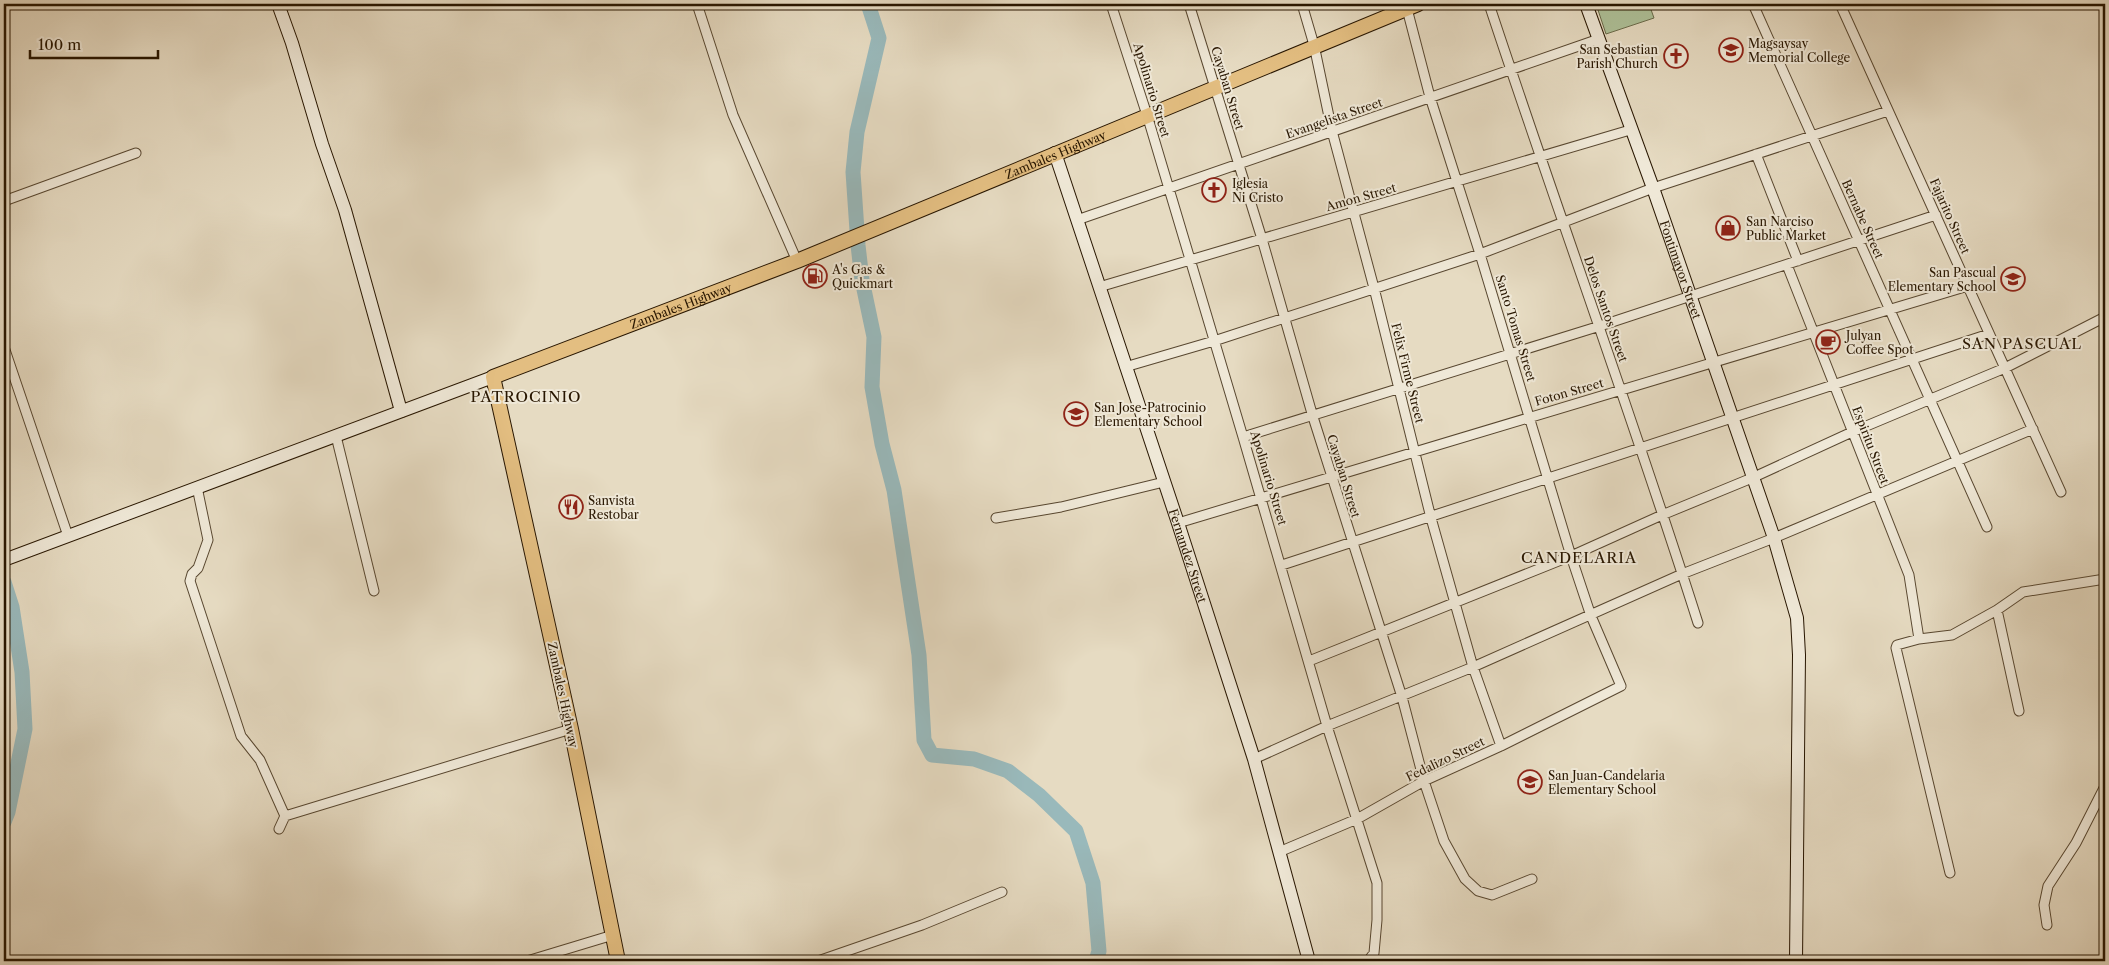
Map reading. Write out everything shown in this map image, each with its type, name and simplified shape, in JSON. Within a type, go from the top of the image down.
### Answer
[{"type":"main road","name":"Zambales Highway","points":[[618,961],[571,729],[493,377],[797,261],[1410,5]]},
{"type":"street","points":[[278,4],[345,210],[401,411]]},
{"type":"street","points":[[697,4],[732,115],[797,261]]},
{"type":"street","name":"Apolinario Street","points":[[1111,4],[1147,115],[1262,498],[1327,726],[1377,882],[1378,920],[1374,953],[1368,961]]},
{"type":"street","name":"Cayaban Street","points":[[1189,4],[1262,239],[1313,417],[1402,697],[1424,782],[1447,848],[1465,879],[1478,891],[1492,895],[1532,879]]},
{"type":"street","name":"Felix Firme Street","points":[[1302,4],[1314,45],[1332,131],[1400,389],[1430,518],[1473,667],[1501,746]]},
{"type":"street","name":"Delos Santos Street","points":[[1489,4],[1562,223],[1600,326],[1698,623]]},
{"type":"street","name":"Fontimayor Street","points":[[1586,4],[1630,130],[1653,188],[1774,538],[1797,618],[1799,655],[1796,961]]},
{"type":"street","name":"Bernabe Street","points":[[1753,4],[1988,527]]},
{"type":"street","name":"Fajarito Street","points":[[1840,4],[2061,492]]},
{"type":"street","name":"Santo Tomas Street","points":[[1410,5],[1430,97],[1480,254],[1571,556],[1591,616],[1621,686]]},
{"type":"street","name":"Evangelista Street","points":[[1077,220],[1599,39]]},
{"type":"street","points":[[1125,367],[1284,319],[1480,254],[1653,188],[1888,110]]},
{"type":"street","name":"Amon Street","points":[[1099,287],[1630,130]]},
{"type":"street","points":[[4,202],[136,152]]},
{"type":"street","name":"Fernandez Street","points":[[1055,153],[1254,759],[1309,961]]},
{"type":"street","points":[[1756,154],[1798,261]]},
{"type":"street","points":[[1243,437],[1313,417],[1600,326],[1936,215]]},
{"type":"street","name":"Espiritu Street","points":[[1786,264],[1909,575],[1919,639]]},
{"type":"street","name":"Foton Street","points":[[1178,523],[1529,416],[1968,286]]},
{"type":"street","points":[[1309,661],[1571,556],[1662,515],[1752,478],[1852,432],[2005,368],[2105,318]]},
{"type":"street","points":[[1282,565],[1989,334]]},
{"type":"street","points":[[4,347],[68,536]]},
{"type":"street","points":[[9,558],[493,377]]},
{"type":"street","points":[[1254,759],[1327,726],[1402,697],[1591,616],[1682,574],[1774,538],[2032,429]]},
{"type":"street","points":[[336,436],[374,591]]},
{"type":"street","points":[[996,518],[1060,507],[1164,482]]},
{"type":"street","points":[[197,487],[208,540],[198,568],[192,574],[190,581],[241,736],[260,760],[285,816]]},
{"type":"street","points":[[1950,873],[1896,648],[1897,645],[1919,639],[1952,634],[1997,610],[2023,592],[2105,579]]},
{"type":"street","points":[[1997,610],[2019,711]]},
{"type":"street","name":"Fedalizo Street","points":[[1279,852],[1357,819],[1424,782],[1621,686]]},
{"type":"street","points":[[279,829],[285,816],[571,729]]},
{"type":"street","points":[[2047,924],[2044,905],[2048,886],[2076,843],[2105,786]]},
{"type":"street","points":[[818,961],[922,925],[1002,892]]},
{"type":"street","points":[[527,961],[613,934]]},
{"type":"green space","points":[[1596,4],[1649,4],[1654,18],[1606,34]]},
{"type":"waterway","points":[[868,4],[879,38],[857,132],[853,172],[858,245],[862,280],[874,337],[872,387],[882,444],[894,490],[919,655],[924,740],[932,755],[974,759],[1008,771],[1039,795],[1076,831],[1093,883],[1099,951],[1096,961]]},
{"type":"waterway","points":[[4,582],[12,607],[22,672],[25,729],[8,812],[4,822]]},
{"type":"place","name":"Magsaysay Memorial College","points":[[1731,50]]},
{"type":"place","name":"San Sebastian Parish Church","points":[[1676,56]]},
{"type":"place","name":"Iglesia Ni Cristo","points":[[1214,190]]},
{"type":"place","name":"San Narciso Public Market","points":[[1728,228]]},
{"type":"place","name":"A's Gas & Quickmart","points":[[815,276]]},
{"type":"place","name":"San Pascual Elementary School","points":[[2013,279]]},
{"type":"place","name":"Julyan Coffee Spot","points":[[1828,342]]},
{"type":"place","name":"San Jose-Patrocinio Elementary School","points":[[1076,414]]},
{"type":"place","name":"Sanvista Restobar","points":[[571,507]]},
{"type":"place","name":"San Juan-Candelaria Elementary School","points":[[1530,782]]},
{"type":"district","name":"SAN PASCUAL","points":[[2022,343]]},
{"type":"district","name":"PATROCINIO","points":[[526,396]]},
{"type":"district","name":"CANDELARIA","points":[[1579,557]]}]
